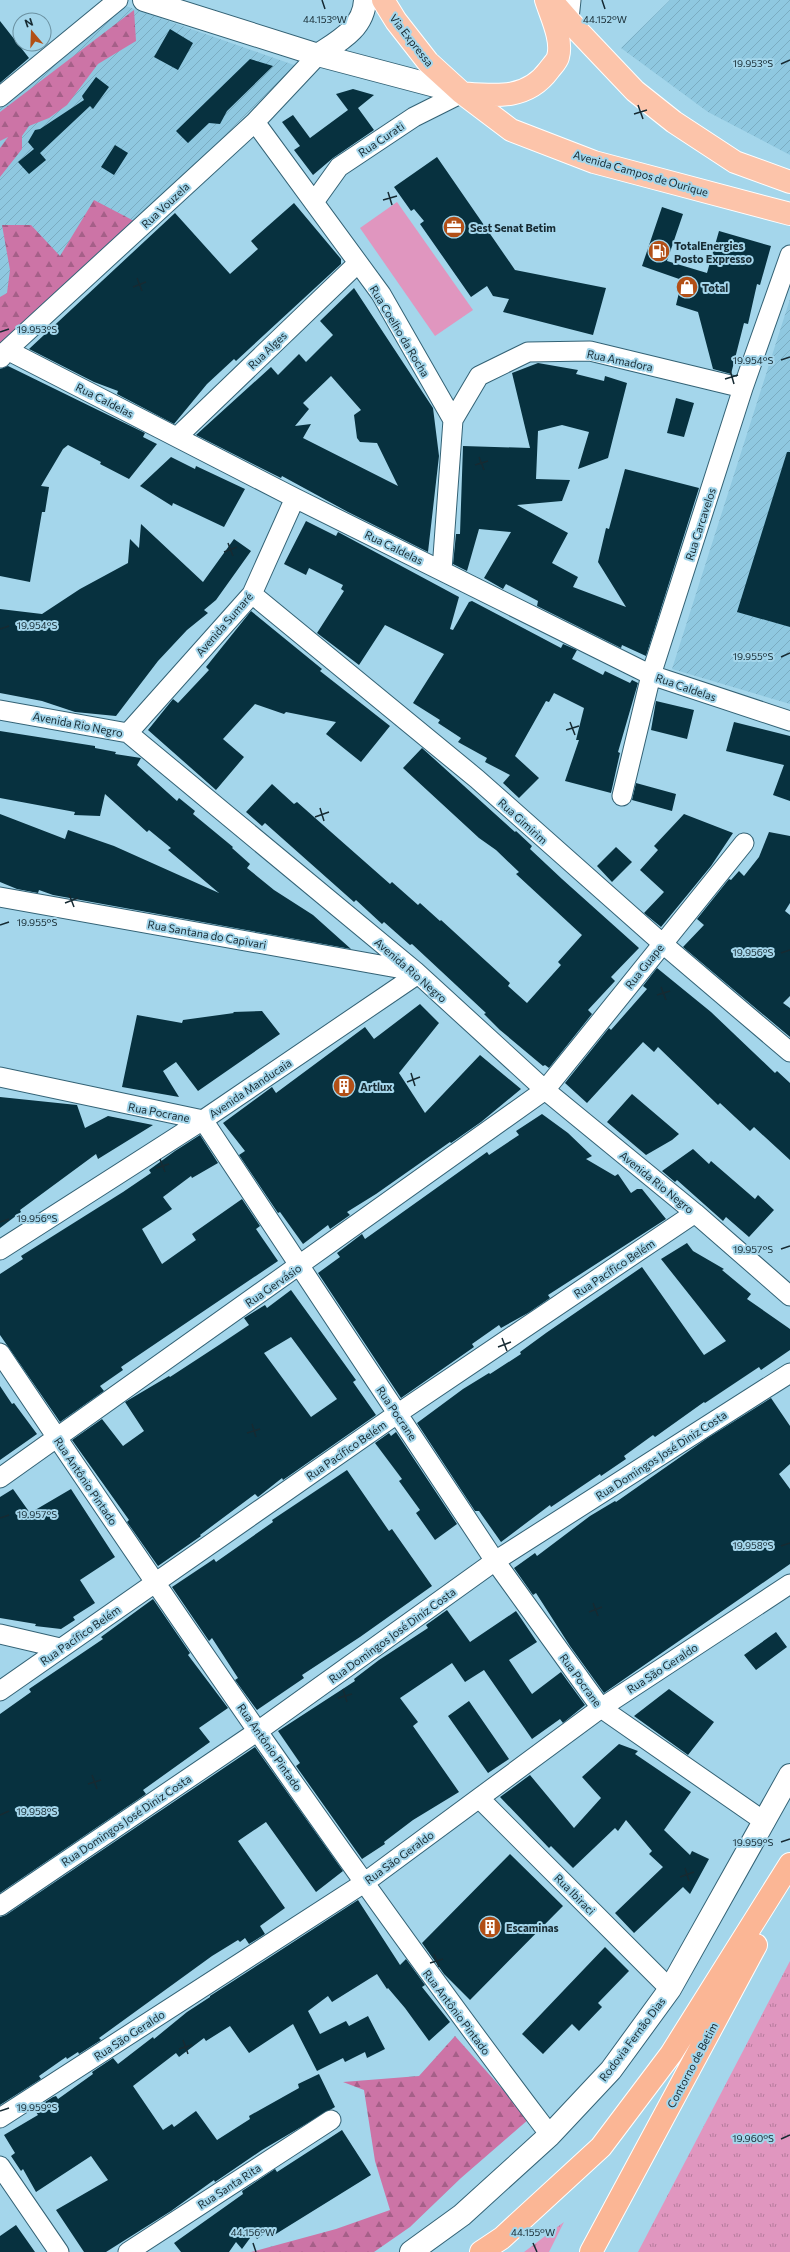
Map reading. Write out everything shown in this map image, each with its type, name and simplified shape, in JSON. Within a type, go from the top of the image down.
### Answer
[{"type":"highway","name":"Via Expressa","points":[[383,0],[396,21],[428,62],[462,93]]},
{"type":"highway","points":[[462,93],[494,96],[514,93],[527,90],[542,80],[558,58],[558,38],[546,0]]},
{"type":"highway","points":[[552,0],[570,10],[635,91],[674,122],[735,162],[790,182]]},
{"type":"highway","name":"Avenida Campos de Ourique","points":[[462,93],[511,130],[594,162],[790,214]]},
{"type":"highway","points":[[481,2252],[502,2238],[601,2147],[671,2054],[790,1864]]},
{"type":"highway","name":"Contorno de Betim","points":[[591,2252],[730,1995],[790,1878]]},
{"type":"main road","name":"Avenida Campos de Ourique","points":[[144,0],[318,55],[462,93]]},
{"type":"main road","points":[[318,55],[352,33],[365,8],[365,0]]},
{"type":"main road","name":"Rodovia Fernão Dias","points":[[412,2252],[462,2215],[550,2135],[610,2070],[670,1989],[790,1775]]},
{"type":"street","points":[[0,97],[118,0]]},
{"type":"street","name":"Rua Vouzela","points":[[4,355],[256,122],[318,55]]},
{"type":"street","name":"Rua Curati","points":[[314,202],[339,167],[414,116],[462,93]]},
{"type":"street","name":"Rua Coelho da Rocha","points":[[256,122],[357,264],[381,294],[453,420]]},
{"type":"street","name":"Rua Carcavelos","points":[[622,796],[651,675],[743,388],[790,255]]},
{"type":"street","name":"Rua Alges","points":[[177,437],[357,264]]},
{"type":"street","name":"Rua Amadora","points":[[453,420],[479,376],[528,352],[590,351],[743,388]]},
{"type":"street","name":"Rua Caldelas","points":[[4,355],[177,437],[295,498],[651,675],[790,722]]},
{"type":"street","points":[[442,570],[453,420]]},
{"type":"street","name":"Avenida Sumaré","points":[[128,733],[252,594],[295,498]]},
{"type":"street","name":"Rua Gimirim","points":[[252,594],[477,779],[662,944],[790,1052]]},
{"type":"street","name":"Avenida Rio Negro","points":[[0,710],[128,733],[416,973],[545,1090],[695,1213],[790,1296]]},
{"type":"street","name":"Rua Guape","points":[[545,1090],[744,843]]},
{"type":"street","name":"Rua Santana do Capivari","points":[[0,897],[416,973]]},
{"type":"street","name":"Avenida Manducaia","points":[[0,1250],[203,1120],[416,973]]},
{"type":"street","name":"Rua Pocrane","points":[[0,1078],[203,1120],[495,1561],[601,1708],[765,1822]]},
{"type":"street","name":"Rua Gervásio","points":[[0,1478],[56,1437],[299,1267],[545,1090]]},
{"type":"street","name":"Rua Pacífico Belém","points":[[0,1691],[397,1414],[695,1213]]},
{"type":"street","name":"Rua Antônio Pintado","points":[[0,1353],[155,1584],[364,1883],[445,1997],[550,2135]]},
{"type":"street","name":"Rua Domingos José Diniz Costa","points":[[0,1906],[258,1731],[495,1561],[790,1373]]},
{"type":"street","name":"Rua São Geraldo","points":[[0,2118],[364,1883],[480,1799],[601,1708],[790,1584]]},
{"type":"street","points":[[0,1634],[60,1648]]},
{"type":"street","name":"Rua Ibiraci","points":[[480,1799],[670,1989]]},
{"type":"street","name":"Rua Santa Rita","points":[[128,2252],[331,2120]]},
{"type":"street","points":[[0,2166],[59,2252]]},
{"type":"shaded area","points":[[670,0],[790,0],[790,155],[708,112],[621,48]]},
{"type":"shaded area","points":[[123,5],[297,66],[24,328],[0,356],[0,108],[76,48]]},
{"type":"shaded area","points":[[790,299],[790,704],[672,669]]},
{"type":"green space","points":[[134,10],[136,41],[98,64],[67,105],[49,118],[29,126],[22,136],[22,149],[0,177],[0,148],[8,137],[0,141],[0,112]]},
{"type":"green space","points":[[94,200],[136,222],[0,353],[0,297],[7,293],[10,270],[2,225],[31,225],[60,256]]},
{"type":"green space","points":[[397,202],[473,310],[435,336],[360,228]]},
{"type":"green space","points":[[790,1961],[790,2252],[638,2252]]},
{"type":"green space","points":[[455,2036],[529,2119],[461,2178],[410,2227],[374,2252],[251,2252],[336,2229],[390,2210],[375,2161],[364,2090],[343,2082],[419,2076]]},
{"type":"green space","points":[[564,2222],[549,2252],[524,2252]]},
{"type":"building","points":[[0,21],[12,36],[12,52],[24,52],[29,58],[0,83]]},
{"type":"building","points":[[170,29],[193,43],[178,70],[154,57]]},
{"type":"building","points":[[250,59],[273,66],[227,111],[220,124],[209,123],[188,143],[176,131]]},
{"type":"building","points":[[96,77],[109,87],[93,109],[90,106],[40,153],[46,160],[29,174],[18,162],[34,149],[28,142],[35,130],[40,129],[84,100],[82,96]]},
{"type":"building","points":[[353,89],[374,95],[358,108],[374,130],[333,158],[313,175],[294,150],[300,146],[282,122],[293,115],[310,138],[348,110],[336,94]]},
{"type":"building","points":[[115,145],[128,153],[114,175],[101,167]]},
{"type":"building","name":"Sest Senat Betim","points":[[437,157],[515,270],[606,288],[593,335],[503,312],[509,299],[493,296],[487,286],[471,297],[420,224],[424,221],[414,209],[411,211],[394,187]]},
{"type":"building","points":[[294,203],[341,259],[341,264],[236,361],[234,359],[207,384],[174,424],[117,394],[118,391],[94,382],[29,349],[175,213],[230,274],[258,249],[251,241]]},
{"type":"building","points":[[662,207],[683,214],[667,261],[707,273],[719,231],[771,246],[760,285],[757,284],[748,324],[744,323],[731,374],[713,369],[698,312],[676,305],[682,280],[642,266]]},
{"type":"building","points":[[354,288],[433,408],[439,456],[428,552],[348,512],[282,476],[281,478],[196,435],[271,367],[278,375],[299,354],[306,362],[333,335],[320,321]],"holes":[[[331,376],[361,410],[354,415],[357,438],[360,442],[377,443],[398,486],[303,438],[311,424],[295,426],[309,409],[303,403]]]},
{"type":"building","points":[[538,363],[578,370],[576,374],[604,381],[605,376],[627,383],[608,458],[578,469],[589,432],[562,425],[538,431],[536,479],[570,480],[562,501],[517,505],[568,533],[552,563],[578,577],[573,587],[626,607],[598,562],[606,528],[609,529],[625,469],[699,488],[646,656],[622,645],[621,648],[537,606],[538,601],[506,584],[503,589],[484,578],[511,532],[479,529],[467,571],[453,564],[456,534],[460,534],[463,446],[530,448],[512,373]]},
{"type":"building","points":[[8,366],[145,433],[143,437],[157,444],[129,479],[100,464],[101,462],[68,445],[63,449],[41,486],[49,487],[45,512],[42,512],[30,582],[0,576],[0,369]]},
{"type":"building","points":[[676,398],[694,403],[684,437],[667,433]]},
{"type":"building","points":[[787,452],[790,452],[790,627],[737,612]]},
{"type":"building","points":[[171,457],[195,469],[196,466],[245,489],[224,527],[173,503],[172,506],[140,486]]},
{"type":"building","points":[[306,521],[336,536],[338,532],[459,597],[450,629],[453,630],[469,602],[472,601],[561,648],[563,644],[577,650],[572,659],[603,675],[605,671],[630,683],[632,680],[638,683],[618,752],[620,753],[611,793],[565,781],[579,740],[576,740],[584,708],[554,693],[549,702],[546,701],[515,756],[539,778],[519,798],[503,783],[510,775],[485,762],[487,758],[458,742],[461,738],[438,723],[440,720],[413,703],[444,654],[385,625],[359,665],[317,633],[344,591],[341,589],[343,585],[309,568],[306,575],[284,564]]},
{"type":"building","points":[[141,524],[203,582],[234,539],[251,551],[216,600],[204,610],[208,613],[187,630],[158,661],[116,716],[75,712],[42,701],[0,693],[0,609],[42,614],[80,589],[128,563],[130,539],[139,548]]},
{"type":"building","points":[[251,611],[322,669],[320,671],[390,726],[361,762],[326,734],[336,722],[286,712],[284,714],[255,704],[223,739],[244,757],[216,790],[148,730],[173,699],[178,703],[209,670],[206,667]]},
{"type":"building","points":[[656,701],[694,710],[687,739],[651,730]]},
{"type":"building","points":[[734,722],[790,736],[790,801],[773,795],[784,765],[726,751]]},
{"type":"building","points":[[0,731],[95,746],[95,748],[116,752],[115,754],[141,758],[137,765],[177,801],[179,798],[195,811],[193,814],[233,847],[232,848],[250,864],[247,868],[274,890],[313,915],[351,949],[53,895],[39,890],[38,893],[17,889],[0,882],[0,814],[65,839],[68,830],[114,846],[219,893],[168,850],[171,848],[149,830],[147,832],[105,794],[100,816],[74,815],[75,812],[0,798]]},
{"type":"building","points":[[422,748],[515,832],[516,831],[532,846],[530,849],[639,948],[611,977],[615,981],[588,1010],[592,1014],[549,1068],[545,1065],[543,1066],[500,1030],[484,1014],[486,1013],[412,944],[410,945],[384,922],[382,924],[356,900],[354,902],[265,823],[262,826],[246,812],[272,784],[294,804],[297,802],[390,884],[392,882],[418,905],[420,903],[440,921],[441,920],[510,983],[508,986],[527,1003],[561,965],[558,962],[582,935],[516,874],[519,872],[496,850],[479,838],[403,768]]},
{"type":"building","points":[[636,783],[676,794],[672,811],[632,800]]},
{"type":"building","points":[[684,814],[733,833],[711,866],[661,927],[644,913],[664,892],[640,870],[658,850],[654,846]]},
{"type":"building","points":[[769,832],[790,836],[790,903],[785,911],[790,915],[790,996],[783,1003],[790,1008],[790,1037],[683,947],[704,925],[697,919],[729,879],[731,880],[739,871],[744,876],[759,857]]},
{"type":"building","points":[[616,847],[632,862],[612,882],[597,866]]},
{"type":"building","points":[[657,968],[711,1012],[775,1073],[777,1071],[790,1083],[790,1160],[754,1127],[750,1131],[720,1103],[718,1105],[658,1047],[654,1052],[643,1042],[587,1103],[565,1083],[609,1028],[611,1030],[647,989],[643,986]]},
{"type":"building","points":[[420,1004],[439,1023],[399,1073],[425,1113],[480,1055],[521,1089],[481,1122],[376,1194],[347,1212],[350,1215],[330,1229],[328,1225],[303,1244],[280,1212],[278,1213],[239,1155],[245,1151],[223,1123],[272,1087],[276,1093],[365,1027],[374,1039]]},
{"type":"building","points":[[262,1011],[280,1034],[198,1091],[176,1062],[163,1071],[179,1097],[122,1087],[137,1015],[182,1023],[183,1020],[234,1013],[233,1012]]},
{"type":"building","points":[[632,1094],[679,1134],[672,1140],[646,1155],[607,1122]]},
{"type":"building","points":[[0,1097],[77,1105],[85,1128],[108,1116],[153,1125],[98,1159],[96,1154],[20,1210],[21,1212],[0,1228]]},
{"type":"building","points":[[542,1114],[568,1133],[592,1156],[586,1159],[615,1176],[618,1174],[631,1193],[637,1189],[642,1189],[666,1219],[548,1295],[550,1298],[528,1313],[501,1328],[499,1325],[472,1344],[474,1347],[401,1398],[318,1273],[340,1257],[337,1253],[362,1234],[365,1239],[487,1152],[489,1155],[519,1135],[516,1131]]},
{"type":"building","points":[[200,1135],[218,1163],[192,1178],[191,1176],[163,1197],[172,1209],[142,1229],[162,1264],[196,1240],[192,1234],[242,1199],[260,1226],[256,1229],[278,1261],[121,1367],[123,1370],[100,1386],[104,1391],[60,1422],[0,1335],[0,1274],[23,1259],[21,1256],[151,1173],[149,1170]]},
{"type":"building","points":[[693,1149],[709,1164],[711,1161],[755,1199],[758,1195],[774,1210],[749,1237],[726,1217],[723,1221],[677,1180],[675,1182],[662,1171]]},
{"type":"building","points":[[687,1243],[693,1251],[724,1269],[722,1270],[751,1294],[747,1299],[790,1329],[790,1350],[761,1370],[759,1367],[705,1403],[704,1402],[655,1437],[653,1435],[624,1456],[626,1459],[601,1476],[600,1474],[551,1507],[550,1505],[501,1542],[479,1511],[475,1511],[417,1423],[463,1389],[521,1354],[520,1352],[546,1333],[642,1267],[704,1355],[726,1341],[661,1259]]},
{"type":"building","points":[[291,1290],[356,1380],[353,1382],[376,1415],[283,1480],[282,1478],[258,1497],[255,1494],[200,1535],[201,1536],[158,1566],[127,1522],[129,1520],[72,1440],[102,1419],[123,1446],[144,1431],[125,1402],[169,1376],[170,1377],[249,1325],[244,1318],[265,1305],[267,1308]],"holes":[[[291,1337],[337,1399],[311,1417],[264,1353]]]},
{"type":"building","points":[[0,1386],[12,1404],[14,1403],[37,1434],[0,1460]]},
{"type":"building","points":[[771,1398],[790,1426],[790,1464],[779,1474],[790,1489],[790,1564],[604,1693],[570,1646],[536,1593],[533,1595],[514,1568],[535,1553],[537,1556],[590,1516],[615,1501],[616,1502],[706,1439]]},
{"type":"building","points":[[396,1432],[457,1524],[435,1540],[416,1513],[420,1510],[399,1481],[402,1479],[375,1443],[389,1433],[391,1436]]},
{"type":"building","points":[[347,1470],[389,1531],[392,1529],[432,1586],[360,1637],[302,1675],[304,1678],[257,1710],[235,1680],[238,1678],[212,1638],[209,1641],[172,1587],[214,1559],[216,1562],[273,1522],[272,1520]]},
{"type":"building","points":[[13,1489],[30,1513],[71,1489],[115,1557],[80,1580],[95,1603],[73,1617],[75,1620],[61,1629],[35,1626],[36,1624],[0,1618],[0,1497]]},
{"type":"building","points":[[153,1599],[190,1653],[188,1655],[228,1708],[199,1728],[210,1742],[143,1790],[146,1794],[0,1893],[0,1714],[31,1692],[29,1689],[103,1639],[101,1637]]},
{"type":"building","points":[[447,1610],[470,1642],[516,1611],[537,1642],[509,1660],[532,1694],[561,1672],[585,1705],[563,1723],[560,1719],[532,1739],[484,1670],[465,1682],[452,1663],[400,1698],[418,1722],[413,1726],[459,1792],[413,1820],[384,1842],[385,1844],[362,1859],[296,1766],[300,1763],[278,1731],[355,1681],[354,1679],[379,1660],[428,1628],[426,1625]]},
{"type":"building","points":[[776,1632],[787,1647],[756,1670],[744,1655]]},
{"type":"building","points":[[669,1689],[714,1722],[688,1755],[634,1716]]},
{"type":"building","points":[[469,1701],[509,1759],[488,1773],[448,1716]]},
{"type":"building","points":[[619,1744],[638,1751],[635,1754],[691,1792],[664,1830],[690,1855],[692,1851],[709,1859],[690,1894],[683,1887],[634,1933],[615,1913],[663,1867],[649,1854],[652,1851],[626,1820],[618,1831],[615,1828],[573,1868],[551,1846],[549,1848],[500,1797],[530,1775],[574,1828],[601,1798],[582,1777]]},
{"type":"building","points":[[255,1747],[343,1871],[316,1892],[266,1822],[238,1841],[285,1908],[260,1926],[265,1934],[249,1944],[245,1938],[240,1942],[238,1940],[212,1956],[99,2038],[101,2040],[79,2054],[78,2052],[67,2059],[66,2057],[39,2076],[41,2079],[0,2105],[0,1917],[6,1915]]},
{"type":"building","name":"Escaminas","points":[[510,1854],[563,1906],[470,2000],[444,1974],[422,1943]]},
{"type":"building","points":[[358,1900],[400,1965],[406,1959],[425,1985],[422,1987],[450,2022],[429,2041],[405,2008],[388,1988],[387,1989],[377,1974],[332,2002],[328,1996],[308,2011],[320,2034],[346,2021],[349,2026],[368,2016],[385,2049],[367,2058],[365,2052],[345,2062],[343,2058],[317,2071],[293,2024],[249,2053],[230,2026],[206,2041],[204,2038],[179,2057],[176,2053],[133,2086],[163,2130],[172,2124],[174,2127],[196,2111],[217,2140],[250,2119],[249,2116],[299,2088],[298,2084],[319,2074],[335,2107],[262,2150],[215,2182],[214,2180],[171,2211],[106,2252],[84,2252],[56,2210],[108,2180],[91,2156],[36,2192],[23,2169],[21,2171],[11,2156],[15,2153],[4,2135],[38,2115],[34,2109],[53,2097],[56,2096],[58,2099],[93,2074],[92,2072],[113,2058],[118,2064],[153,2037],[154,2039],[187,2012],[210,1996]]},
{"type":"building","points":[[605,1947],[629,1971],[598,2003],[602,2007],[579,2031],[572,2024],[543,2054],[522,2034]]},
{"type":"building","points":[[342,2130],[371,2175],[271,2237],[268,2231],[257,2239],[253,2234],[242,2249],[236,2242],[229,2252],[181,2252],[174,2243],[243,2194],[242,2191],[275,2169],[277,2172]]},
{"type":"building","points":[[16,2225],[35,2252],[0,2252],[0,2236]]},
{"type":"place","name":"Sest Senat Betim","points":[[454,227]]},
{"type":"place","name":"TotalEnergies Posto Expresso","points":[[659,251]]},
{"type":"place","name":"Total","points":[[687,287]]},
{"type":"place","name":"Artlux","points":[[344,1086]]},
{"type":"place","name":"Escaminas","points":[[490,1927]]}]
